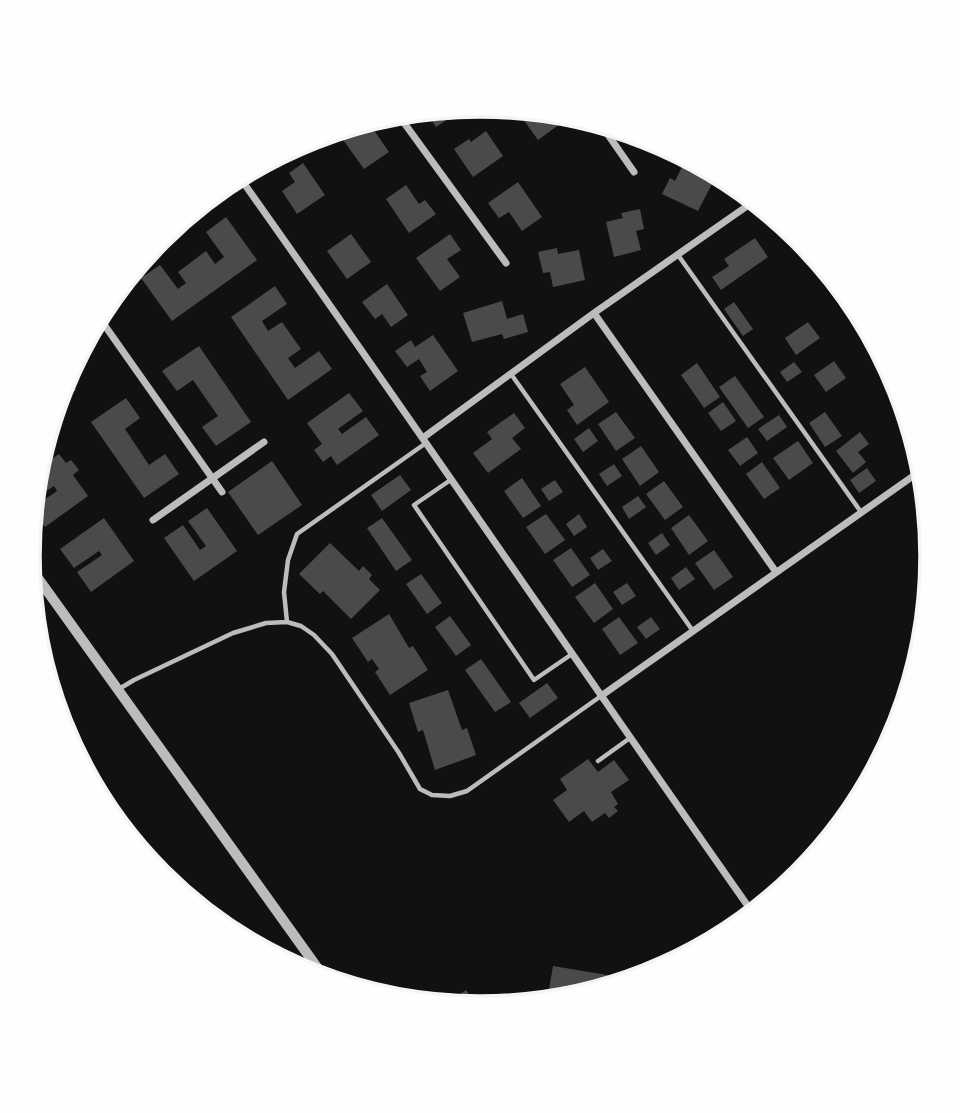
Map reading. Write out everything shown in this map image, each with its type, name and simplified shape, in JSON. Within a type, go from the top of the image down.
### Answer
[{"type":"street","points":[[405,124],[506,263]]},
{"type":"street","points":[[609,137],[634,172]]},
{"type":"street","points":[[246,185],[426,439],[747,905]]},
{"type":"street","points":[[426,439],[594,313],[746,207]]},
{"type":"street","points":[[594,313],[776,572]]},
{"type":"street","points":[[105,326],[222,492]]},
{"type":"street","points":[[153,520],[264,442]]},
{"type":"street","points":[[601,696],[912,477]]},
{"type":"street","points":[[41,582],[315,964]]},
{"type":"lane","points":[[678,254],[861,512]]},
{"type":"lane","points":[[510,374],[693,631]]},
{"type":"lane","points":[[287,622],[284,592],[288,560],[297,534],[426,439]]},
{"type":"lane","points":[[452,479],[414,505],[534,680],[572,654]]},
{"type":"lane","points":[[118,690],[233,633],[266,624],[287,622],[301,626],[332,654],[420,789],[432,795],[450,796],[467,791],[601,696]]},
{"type":"lane","points":[[598,761],[630,738]]},
{"type":"building","points":[[449,118],[436,127],[431,120]]},
{"type":"building","points":[[523,120],[560,124],[538,140]]},
{"type":"building","points":[[374,130],[389,152],[364,169],[342,139]]},
{"type":"building","points":[[486,131],[503,156],[473,177],[454,149],[469,139],[471,142]]},
{"type":"building","points":[[303,163],[325,195],[297,214],[282,191],[295,182],[289,173]]},
{"type":"building","points":[[682,166],[712,184],[698,211],[662,194],[670,178],[675,181]]},
{"type":"building","points":[[518,182],[542,217],[522,231],[509,212],[499,218],[488,203]]},
{"type":"building","points":[[406,185],[419,204],[425,200],[436,214],[409,233],[386,199]]},
{"type":"building","points":[[640,209],[644,229],[636,231],[641,250],[614,257],[606,222],[623,218],[621,213]]},
{"type":"building","points":[[226,217],[257,260],[172,321],[141,278],[160,265],[178,289],[186,283],[178,272],[206,251],[215,264],[224,257],[206,232]]},
{"type":"building","points":[[351,234],[371,262],[347,279],[327,251]]},
{"type":"building","points":[[450,234],[461,250],[447,259],[460,277],[440,291],[416,258]]},
{"type":"building","points":[[755,238],[768,257],[721,290],[712,277],[729,266],[724,259]]},
{"type":"building","points":[[557,248],[558,254],[579,250],[585,280],[553,287],[550,272],[543,273],[538,252]]},
{"type":"building","points":[[387,284],[408,315],[391,327],[382,314],[375,319],[362,302]]},
{"type":"building","points":[[275,286],[287,304],[262,321],[268,331],[282,322],[301,349],[288,358],[295,368],[319,351],[332,369],[288,400],[231,317]]},
{"type":"building","points":[[502,301],[507,319],[523,314],[528,332],[504,339],[502,334],[472,342],[463,313]]},
{"type":"building","points":[[734,302],[753,329],[743,336],[724,309]]},
{"type":"building","points":[[808,322],[820,338],[796,355],[785,338]]},
{"type":"building","points":[[433,335],[458,371],[430,391],[420,376],[427,372],[419,359],[407,367],[395,351],[411,340],[415,347]]},
{"type":"building","points":[[199,346],[251,422],[216,446],[202,427],[218,416],[193,380],[177,391],[162,371]]},
{"type":"building","points":[[834,361],[846,378],[826,392],[814,375]]},
{"type":"building","points":[[794,362],[802,372],[787,382],[780,372]]},
{"type":"building","points":[[697,363],[720,397],[704,408],[681,375]]},
{"type":"building","points":[[585,367],[609,402],[577,425],[567,410],[574,405],[560,384]]},
{"type":"building","points":[[735,376],[764,417],[748,428],[719,387]]},
{"type":"building","points":[[349,393],[363,411],[338,429],[342,434],[366,417],[379,435],[337,465],[331,456],[323,462],[314,450],[322,444],[307,423]]},
{"type":"building","points":[[126,398],[140,418],[125,429],[149,465],[165,454],[179,474],[144,498],[91,422]]},
{"type":"building","points":[[723,402],[736,421],[721,431],[708,413]]},
{"type":"building","points":[[616,412],[635,438],[616,451],[598,424]]},
{"type":"building","points":[[825,412],[842,436],[825,447],[809,423]]},
{"type":"building","points":[[514,413],[525,428],[512,438],[521,449],[488,473],[473,453],[492,439],[487,432]]},
{"type":"building","points":[[779,415],[787,427],[767,441],[758,429]]},
{"type":"building","points":[[589,428],[598,441],[583,452],[574,439]]},
{"type":"building","points":[[860,432],[869,444],[858,452],[866,462],[853,473],[836,451]]},
{"type":"building","points":[[747,437],[758,453],[740,466],[728,450]]},
{"type":"building","points":[[798,441],[813,463],[789,480],[773,458]]},
{"type":"building","points":[[641,446],[659,472],[640,486],[622,459]]},
{"type":"building","points":[[59,454],[66,463],[71,460],[79,470],[73,475],[88,496],[45,527],[42,522],[44,500],[57,491],[54,486],[45,492],[52,459]]},
{"type":"building","points":[[272,461],[302,505],[258,535],[228,492]]},
{"type":"building","points":[[762,462],[780,488],[764,499],[746,474]]},
{"type":"building","points":[[614,464],[622,476],[607,486],[599,474]]},
{"type":"building","points":[[867,468],[876,481],[859,493],[850,480]]},
{"type":"building","points":[[400,475],[411,490],[382,511],[371,495]]},
{"type":"building","points":[[522,478],[541,506],[523,518],[504,491]]},
{"type":"building","points":[[555,480],[563,492],[549,501],[541,489]]},
{"type":"building","points":[[664,481],[683,507],[665,520],[646,494]]},
{"type":"building","points":[[638,496],[646,507],[629,519],[622,507]]},
{"type":"building","points":[[207,508],[237,551],[194,581],[164,538],[183,525],[200,550],[206,546],[188,521]]},
{"type":"building","points":[[546,514],[565,540],[545,554],[526,527]]},
{"type":"building","points":[[579,514],[587,527],[574,536],[566,524]]},
{"type":"building","points":[[689,515],[708,541],[689,555],[671,528]]},
{"type":"building","points":[[104,518],[134,561],[91,592],[77,572],[102,555],[99,551],[74,568],[60,549]]},
{"type":"building","points":[[382,518],[412,560],[396,571],[367,528]]},
{"type":"building","points":[[662,533],[670,545],[656,555],[648,543]]},
{"type":"building","points":[[330,543],[359,571],[363,566],[372,575],[369,579],[380,590],[351,619],[323,591],[320,594],[299,574]]},
{"type":"building","points":[[571,548],[590,575],[572,587],[553,560]]},
{"type":"building","points":[[603,549],[612,561],[598,570],[590,558]]},
{"type":"building","points":[[714,550],[733,577],[714,590],[695,563]]},
{"type":"building","points":[[686,567],[695,579],[679,590],[671,578]]},
{"type":"building","points":[[421,574],[442,603],[427,614],[406,584]]},
{"type":"building","points":[[595,583],[613,609],[594,623],[575,597]]},
{"type":"building","points":[[627,583],[636,596],[622,605],[613,592]]},
{"type":"building","points":[[389,614],[409,648],[413,646],[428,670],[390,695],[375,672],[379,669],[372,659],[368,662],[352,638]]},
{"type":"building","points":[[450,616],[471,645],[456,656],[435,627]]},
{"type":"building","points":[[619,617],[638,643],[620,655],[602,629]]},
{"type":"building","points":[[651,617],[660,629],[646,639],[637,627]]},
{"type":"building","points":[[481,659],[511,702],[495,712],[465,670]]},
{"type":"building","points":[[547,683],[558,698],[530,718],[519,703]]},
{"type":"building","points":[[448,690],[462,730],[467,728],[476,755],[435,770],[423,730],[418,732],[409,703]]},
{"type":"building","points":[[588,759],[598,772],[614,760],[629,780],[611,792],[618,804],[614,807],[618,811],[609,818],[605,813],[592,822],[584,811],[569,822],[553,800],[567,790],[560,779]]},
{"type":"building","points":[[553,966],[612,976],[566,988],[549,990]]},
{"type":"building","points":[[466,990],[470,996],[459,995]]}]
